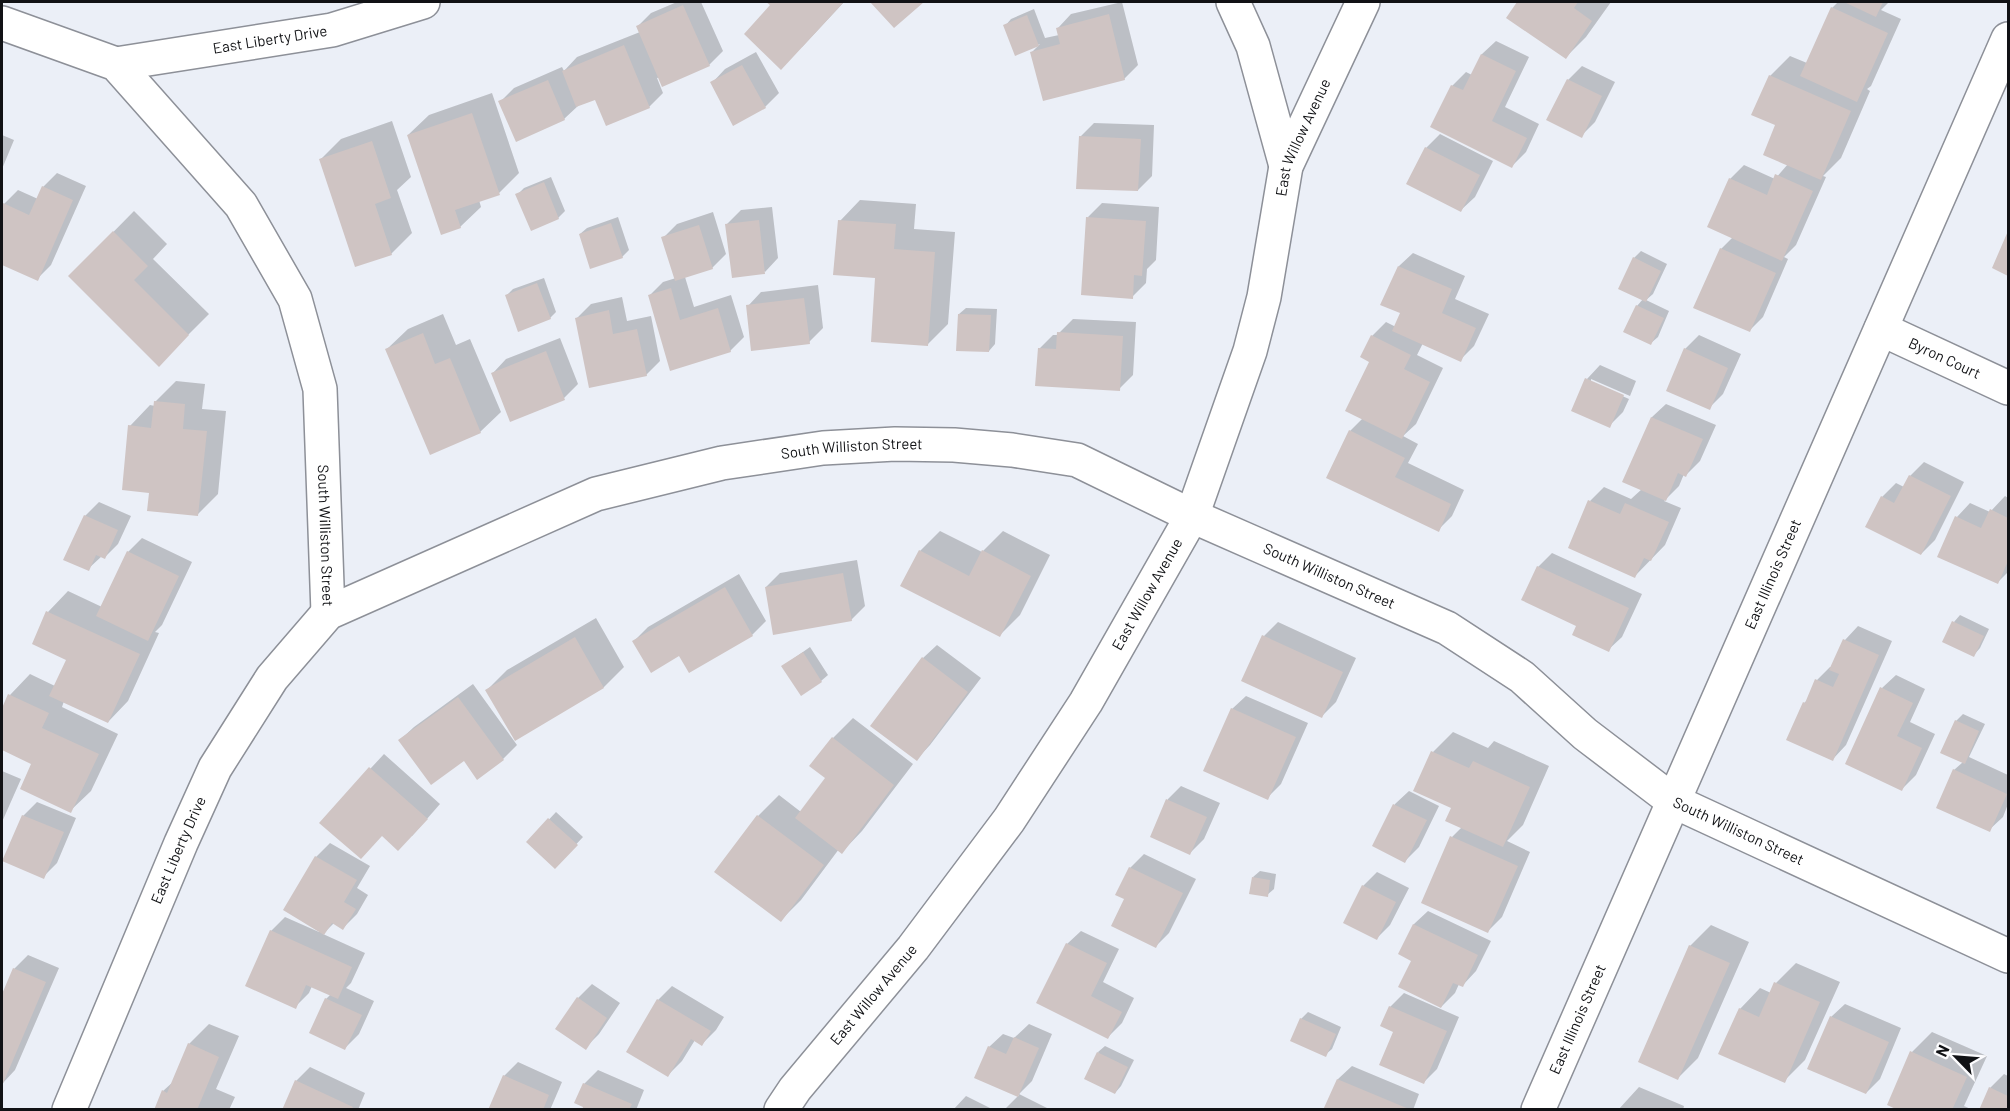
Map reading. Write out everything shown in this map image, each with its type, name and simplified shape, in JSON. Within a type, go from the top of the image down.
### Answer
[{"type":"street","name":"East Liberty Drive","points":[[116,64],[332,30],[423,2]]},
{"type":"street","points":[[1233,2],[1252,46],[1286,166]]},
{"type":"street","name":"East Willow Avenue","points":[[781,1110],[795,1089],[913,948],[1009,820],[1086,702],[1192,516],[1250,351],[1264,297],[1286,166],[1363,2]]},
{"type":"street","name":"South Williston Street","points":[[2,23],[116,64],[241,205],[295,299],[320,388],[328,613],[596,494],[722,463],[823,448],[895,444],[954,445],[1012,450],[1077,460],[1192,516],[1447,628],[1522,677],[1585,734],[1673,801],[2008,957]]},
{"type":"street","name":"East Illinois Street","points":[[1538,1110],[2008,39]]},
{"type":"street","name":"Byron Court","points":[[1881,329],[2008,388]]},
{"type":"street","name":"East Liberty Drive","points":[[69,1110],[181,843],[215,768],[272,678],[328,613]]},
{"type":"building","points":[[766,2],[844,2],[781,70],[744,34],[770,5]]},
{"type":"building","points":[[870,2],[924,2],[894,28]]},
{"type":"building","points":[[1517,2],[1578,2],[1574,8],[1592,21],[1566,59],[1506,18]]},
{"type":"building","points":[[1844,2],[1883,2],[1876,17]]},
{"type":"building","points":[[683,5],[710,66],[662,87],[636,26]]},
{"type":"building","points":[[1831,7],[1888,33],[1857,102],[1800,76]]},
{"type":"building","points":[[1109,14],[1125,80],[1043,101],[1030,52],[1060,44],[1056,28]]},
{"type":"building","points":[[1027,15],[1039,46],[1015,56],[1003,25]]},
{"type":"building","points":[[624,45],[650,108],[606,126],[595,100],[576,107],[562,71]]},
{"type":"building","points":[[1481,54],[1516,71],[1492,121],[1527,138],[1512,168],[1430,127],[1451,85],[1463,90]]},
{"type":"building","points":[[742,65],[766,108],[733,126],[710,82]]},
{"type":"building","points":[[1769,75],[1851,111],[1821,180],[1763,155],[1775,125],[1751,115]]},
{"type":"building","points":[[1567,79],[1602,96],[1582,138],[1546,120]]},
{"type":"building","points":[[548,80],[565,120],[516,142],[498,101]]},
{"type":"building","points":[[472,113],[500,195],[455,210],[461,228],[441,235],[407,135]]},
{"type":"building","points":[[1079,136],[1141,139],[1138,191],[1076,189]]},
{"type":"building","points":[[372,141],[391,198],[375,204],[392,255],[355,267],[319,159]]},
{"type":"building","points":[[1425,147],[1480,175],[1461,212],[1406,184]]},
{"type":"building","points":[[1775,174],[1813,191],[1782,261],[1707,227],[1729,178],[1767,195]]},
{"type":"building","points":[[544,182],[559,219],[531,231],[515,194]]},
{"type":"building","points":[[42,186],[73,200],[38,281],[2,265],[2,205],[3,203],[29,215]]},
{"type":"building","points":[[1086,217],[1146,221],[1142,276],[1134,275],[1133,299],[1081,295]]},
{"type":"building","points":[[759,220],[765,274],[732,278],[725,224]]},
{"type":"building","points":[[838,220],[896,224],[894,249],[935,252],[928,346],[871,342],[875,278],[833,275]]},
{"type":"building","points":[[611,223],[623,258],[590,269],[579,234]]},
{"type":"building","points":[[699,225],[713,269],[675,281],[661,237]]},
{"type":"building","points":[[113,231],[148,266],[134,280],[189,335],[159,367],[68,276]]},
{"type":"building","points":[[2008,231],[2008,276],[1992,268]]},
{"type":"building","points":[[1720,248],[1776,273],[1750,332],[1693,308]]},
{"type":"building","points":[[1633,257],[1661,271],[1646,302],[1618,289]]},
{"type":"building","points":[[1398,266],[1452,289],[1442,313],[1476,328],[1461,362],[1392,331],[1400,313],[1380,305]]},
{"type":"building","points":[[537,283],[551,319],[518,332],[505,295]]},
{"type":"building","points":[[671,288],[680,320],[718,308],[731,352],[670,371],[648,295]]},
{"type":"building","points":[[804,298],[810,344],[751,351],[746,305]]},
{"type":"building","points":[[1636,305],[1664,318],[1651,345],[1623,332]]},
{"type":"building","points":[[609,310],[613,334],[637,329],[647,376],[589,388],[575,318]]},
{"type":"building","points":[[958,314],[991,315],[989,352],[956,351]]},
{"type":"building","points":[[1057,332],[1123,336],[1120,391],[1035,386],[1038,348],[1056,349]]},
{"type":"building","points":[[423,333],[435,364],[450,358],[481,433],[430,455],[385,349]]},
{"type":"building","points":[[1371,335],[1411,355],[1404,369],[1430,382],[1402,439],[1345,411],[1369,362],[1360,357]]},
{"type":"building","points":[[1684,348],[1728,368],[1710,410],[1666,391]]},
{"type":"building","points":[[546,351],[565,400],[510,422],[491,373]]},
{"type":"building","points":[[1585,378],[1624,395],[1610,428],[1571,411]]},
{"type":"building","points":[[154,401],[185,404],[183,429],[207,431],[198,516],[147,511],[149,493],[122,490],[128,425],[151,428]]},
{"type":"building","points":[[1651,417],[1703,439],[1686,477],[1678,473],[1666,501],[1622,482]]},
{"type":"building","points":[[1349,430],[1405,458],[1395,477],[1451,504],[1439,532],[1326,478]]},
{"type":"building","points":[[1909,475],[1951,496],[1921,555],[1865,527],[1881,496],[1894,503]]},
{"type":"building","points":[[1588,500],[1620,514],[1625,503],[1669,522],[1651,561],[1644,558],[1635,578],[1568,548]]},
{"type":"building","points":[[1990,509],[2008,518],[2008,561],[1998,584],[1937,557],[1955,516],[1981,528]]},
{"type":"building","points":[[84,515],[118,530],[105,559],[96,555],[89,571],[63,560]]},
{"type":"building","points":[[919,550],[969,576],[982,550],[1031,576],[1000,637],[900,586]]},
{"type":"building","points":[[127,551],[179,576],[148,641],[96,616]]},
{"type":"building","points":[[1537,566],[1629,608],[1609,652],[1572,635],[1576,626],[1521,600]]},
{"type":"building","points":[[843,573],[852,621],[773,635],[765,587]]},
{"type":"building","points":[[725,587],[753,636],[689,673],[679,656],[651,673],[632,641]]},
{"type":"building","points":[[46,611],[140,654],[108,723],[49,696],[66,660],[32,644]]},
{"type":"building","points":[[1952,621],[1984,636],[1974,657],[1942,642]]},
{"type":"building","points":[[1262,635],[1343,672],[1322,718],[1241,681]]},
{"type":"building","points":[[575,637],[604,688],[515,741],[485,690]]},
{"type":"building","points":[[1843,639],[1879,655],[1833,761],[1786,740],[1815,679],[1833,687],[1839,674],[1829,670]]},
{"type":"building","points":[[803,652],[822,682],[801,696],[781,666]]},
{"type":"building","points":[[922,657],[968,692],[917,761],[870,726]]},
{"type":"building","points":[[1880,687],[1913,703],[1897,736],[1922,748],[1902,791],[1845,764]]},
{"type":"building","points":[[8,694],[49,713],[42,728],[99,754],[71,813],[20,789],[31,764],[2,750],[2,708]]},
{"type":"building","points":[[458,697],[504,760],[477,780],[464,761],[431,785],[398,740]]},
{"type":"building","points":[[1231,708],[1296,737],[1268,800],[1203,771]]},
{"type":"building","points":[[1955,720],[1979,731],[1965,764],[1940,753]]},
{"type":"building","points":[[832,737],[894,785],[842,854],[795,818],[825,778],[809,766]]},
{"type":"building","points":[[1431,751],[1469,768],[1473,761],[1530,787],[1503,847],[1445,821],[1451,808],[1413,791]]},
{"type":"building","points":[[369,767],[428,819],[398,851],[382,836],[361,859],[319,823]]},
{"type":"building","points":[[1953,769],[2007,794],[1990,832],[1936,808]]},
{"type":"building","points":[[1166,799],[1207,817],[1190,855],[1150,837]]},
{"type":"building","points":[[1393,804],[1427,820],[1405,863],[1372,846]]},
{"type":"building","points":[[22,815],[64,832],[44,879],[2,861]]},
{"type":"building","points":[[757,815],[824,865],[781,922],[714,872]]},
{"type":"building","points":[[548,818],[578,845],[555,869],[526,842]]},
{"type":"building","points":[[1450,836],[1518,866],[1488,933],[1421,903]]},
{"type":"building","points":[[315,856],[357,880],[344,902],[356,909],[343,930],[332,923],[324,935],[283,910]]},
{"type":"building","points":[[1129,867],[1183,893],[1156,948],[1111,926],[1124,899],[1115,895]]},
{"type":"building","points":[[1252,877],[1270,880],[1268,897],[1249,894]]},
{"type":"building","points":[[1362,885],[1396,902],[1377,940],[1343,923]]},
{"type":"building","points":[[1413,924],[1478,955],[1463,987],[1453,983],[1441,1008],[1398,987],[1411,961],[1398,954]]},
{"type":"building","points":[[270,930],[352,967],[338,999],[306,985],[296,1009],[245,986]]},
{"type":"building","points":[[1066,943],[1107,963],[1091,996],[1122,1012],[1108,1039],[1036,1003]]},
{"type":"building","points":[[1689,945],[1730,963],[1678,1080],[1638,1062]]},
{"type":"building","points":[[13,968],[46,982],[2,1086],[2,994]]},
{"type":"building","points":[[1774,982],[1820,1002],[1785,1083],[1718,1054],[1739,1008],[1759,1017]]},
{"type":"building","points":[[577,997],[607,1018],[586,1050],[555,1029]]},
{"type":"building","points":[[325,998],[362,1015],[345,1050],[309,1033]]},
{"type":"building","points":[[657,999],[711,1031],[702,1046],[691,1039],[668,1077],[626,1052]]},
{"type":"building","points":[[1389,1006],[1447,1031],[1424,1084],[1379,1065],[1393,1032],[1380,1026]]},
{"type":"building","points":[[1830,1016],[1889,1042],[1866,1094],[1807,1069]]},
{"type":"building","points":[[1300,1018],[1336,1034],[1326,1057],[1290,1041]]},
{"type":"building","points":[[1014,1037],[1039,1048],[1018,1097],[974,1078],[988,1046],[1006,1054]]},
{"type":"building","points":[[188,1043],[219,1057],[197,1110],[154,1110],[162,1090],[167,1093]]},
{"type":"building","points":[[1910,1051],[1967,1077],[1952,1110],[1898,1110],[1887,1105]]},
{"type":"building","points":[[1097,1052],[1128,1067],[1115,1094],[1084,1079]]},
{"type":"building","points":[[503,1075],[549,1095],[543,1110],[488,1110]]},
{"type":"building","points":[[1337,1079],[1409,1109],[1409,1110],[1323,1110]]},
{"type":"building","points":[[295,1080],[353,1107],[351,1110],[282,1110]]},
{"type":"building","points":[[583,1083],[632,1104],[629,1110],[582,1110],[583,1107],[574,1103]]},
{"type":"building","points":[[1989,1087],[2008,1096],[2008,1110],[1979,1110]]}]
